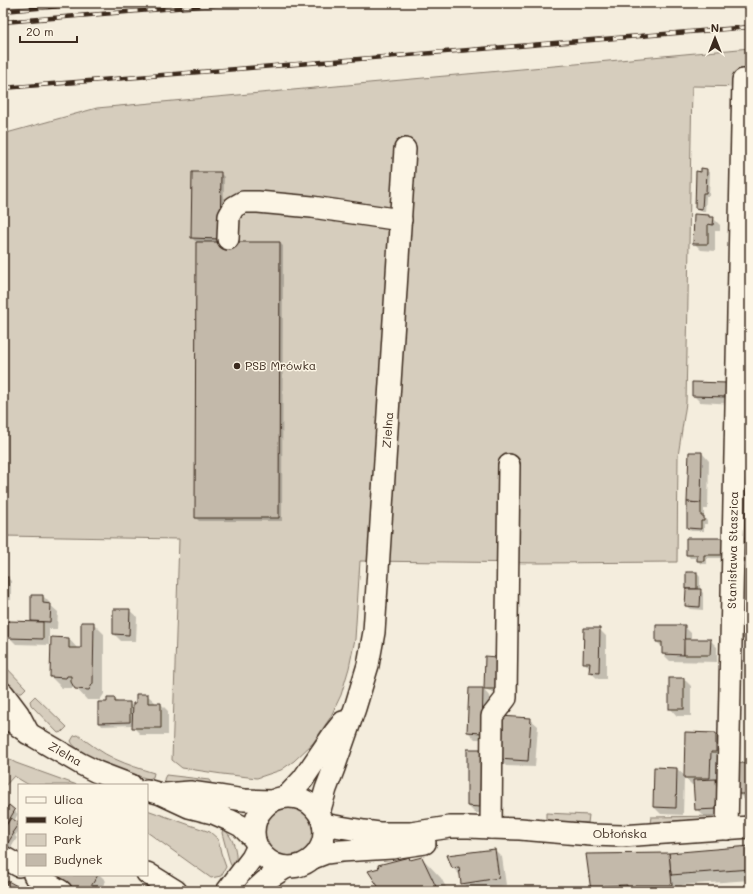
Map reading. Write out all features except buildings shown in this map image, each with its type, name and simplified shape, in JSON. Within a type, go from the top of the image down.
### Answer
[{"type":"main road","points":[[3,694],[18,714],[28,733]]},
{"type":"main road","points":[[3,723],[28,733]]},
{"type":"street","name":"Stanisława Staszica","points":[[727,829],[746,80]]},
{"type":"street","name":"Zielna","points":[[321,819],[326,789],[355,708],[368,665],[374,632],[405,149]]},
{"type":"street","points":[[228,239],[229,216],[234,206],[243,202],[289,205],[401,220]]},
{"type":"street","points":[[491,828],[492,716],[506,698],[508,465]]},
{"type":"street","name":"Zielna","points":[[279,798],[303,779],[335,732],[355,708]]},
{"type":"street","name":"Zielna","points":[[3,715],[28,733],[81,764],[128,784]]},
{"type":"street","points":[[154,792],[190,792],[244,800],[296,797],[305,800],[313,806],[321,819],[324,836],[320,848],[313,858],[296,866],[278,866],[262,855],[241,826],[213,813],[189,807],[154,792]]},
{"type":"street","points":[[227,891],[252,858],[255,844],[253,828],[256,817],[262,808],[279,798]]},
{"type":"street","name":"Obłońska","points":[[321,819],[364,831],[379,833],[411,833],[469,826],[622,836],[750,827]]},
{"type":"street","name":"Obłońska","points":[[313,858],[326,853],[341,851],[392,848],[418,844],[474,834],[491,828]]},
{"type":"street","points":[[3,857],[18,865]]},
{"type":"street","points":[[254,891],[265,881],[287,867]]},
{"type":"street","points":[[148,874],[176,891]]},
{"type":"street","points":[[36,876],[62,891]]},
{"type":"green space","points":[[750,48],[750,87],[692,86],[686,403],[678,456],[677,562],[540,563],[360,561],[355,639],[349,668],[341,695],[330,718],[313,743],[294,761],[281,770],[257,778],[182,768],[172,760],[179,539],[3,536],[3,134],[97,108]]},
{"type":"green space","points":[[3,664],[26,688],[22,692],[17,692],[3,677]]},
{"type":"green space","points":[[35,696],[67,727],[62,732],[58,733],[31,705],[30,701]]},
{"type":"green space","points":[[78,735],[110,757],[154,773],[153,777],[149,779],[131,773],[94,759],[83,753],[75,747],[71,741],[74,736]]},
{"type":"green space","points":[[3,756],[16,763],[74,784],[27,784],[14,776],[3,788]]},
{"type":"green space","points":[[166,775],[209,780],[214,787],[185,786],[166,783],[164,779]]},
{"type":"green space","points":[[283,804],[295,804],[305,808],[313,816],[317,826],[317,838],[313,848],[305,856],[295,860],[283,860],[273,856],[265,848],[261,838],[261,826],[265,816],[273,808]]},
{"type":"green space","points":[[148,810],[210,832],[218,839],[226,867],[221,876],[211,878],[148,833]]},
{"type":"green space","points":[[546,813],[589,815],[588,823],[546,821]]},
{"type":"green space","points":[[720,816],[719,818],[650,823],[651,817]]},
{"type":"green space","points":[[223,828],[233,842],[235,848],[236,860],[234,871],[230,863],[222,833]]},
{"type":"railway","points":[[3,11],[95,3]]},
{"type":"railway","points":[[3,22],[237,3]]},
{"type":"railway","points":[[3,88],[750,27]]},
{"type":"place","name":"PSB Mrówka","points":[[237,366]]}]
